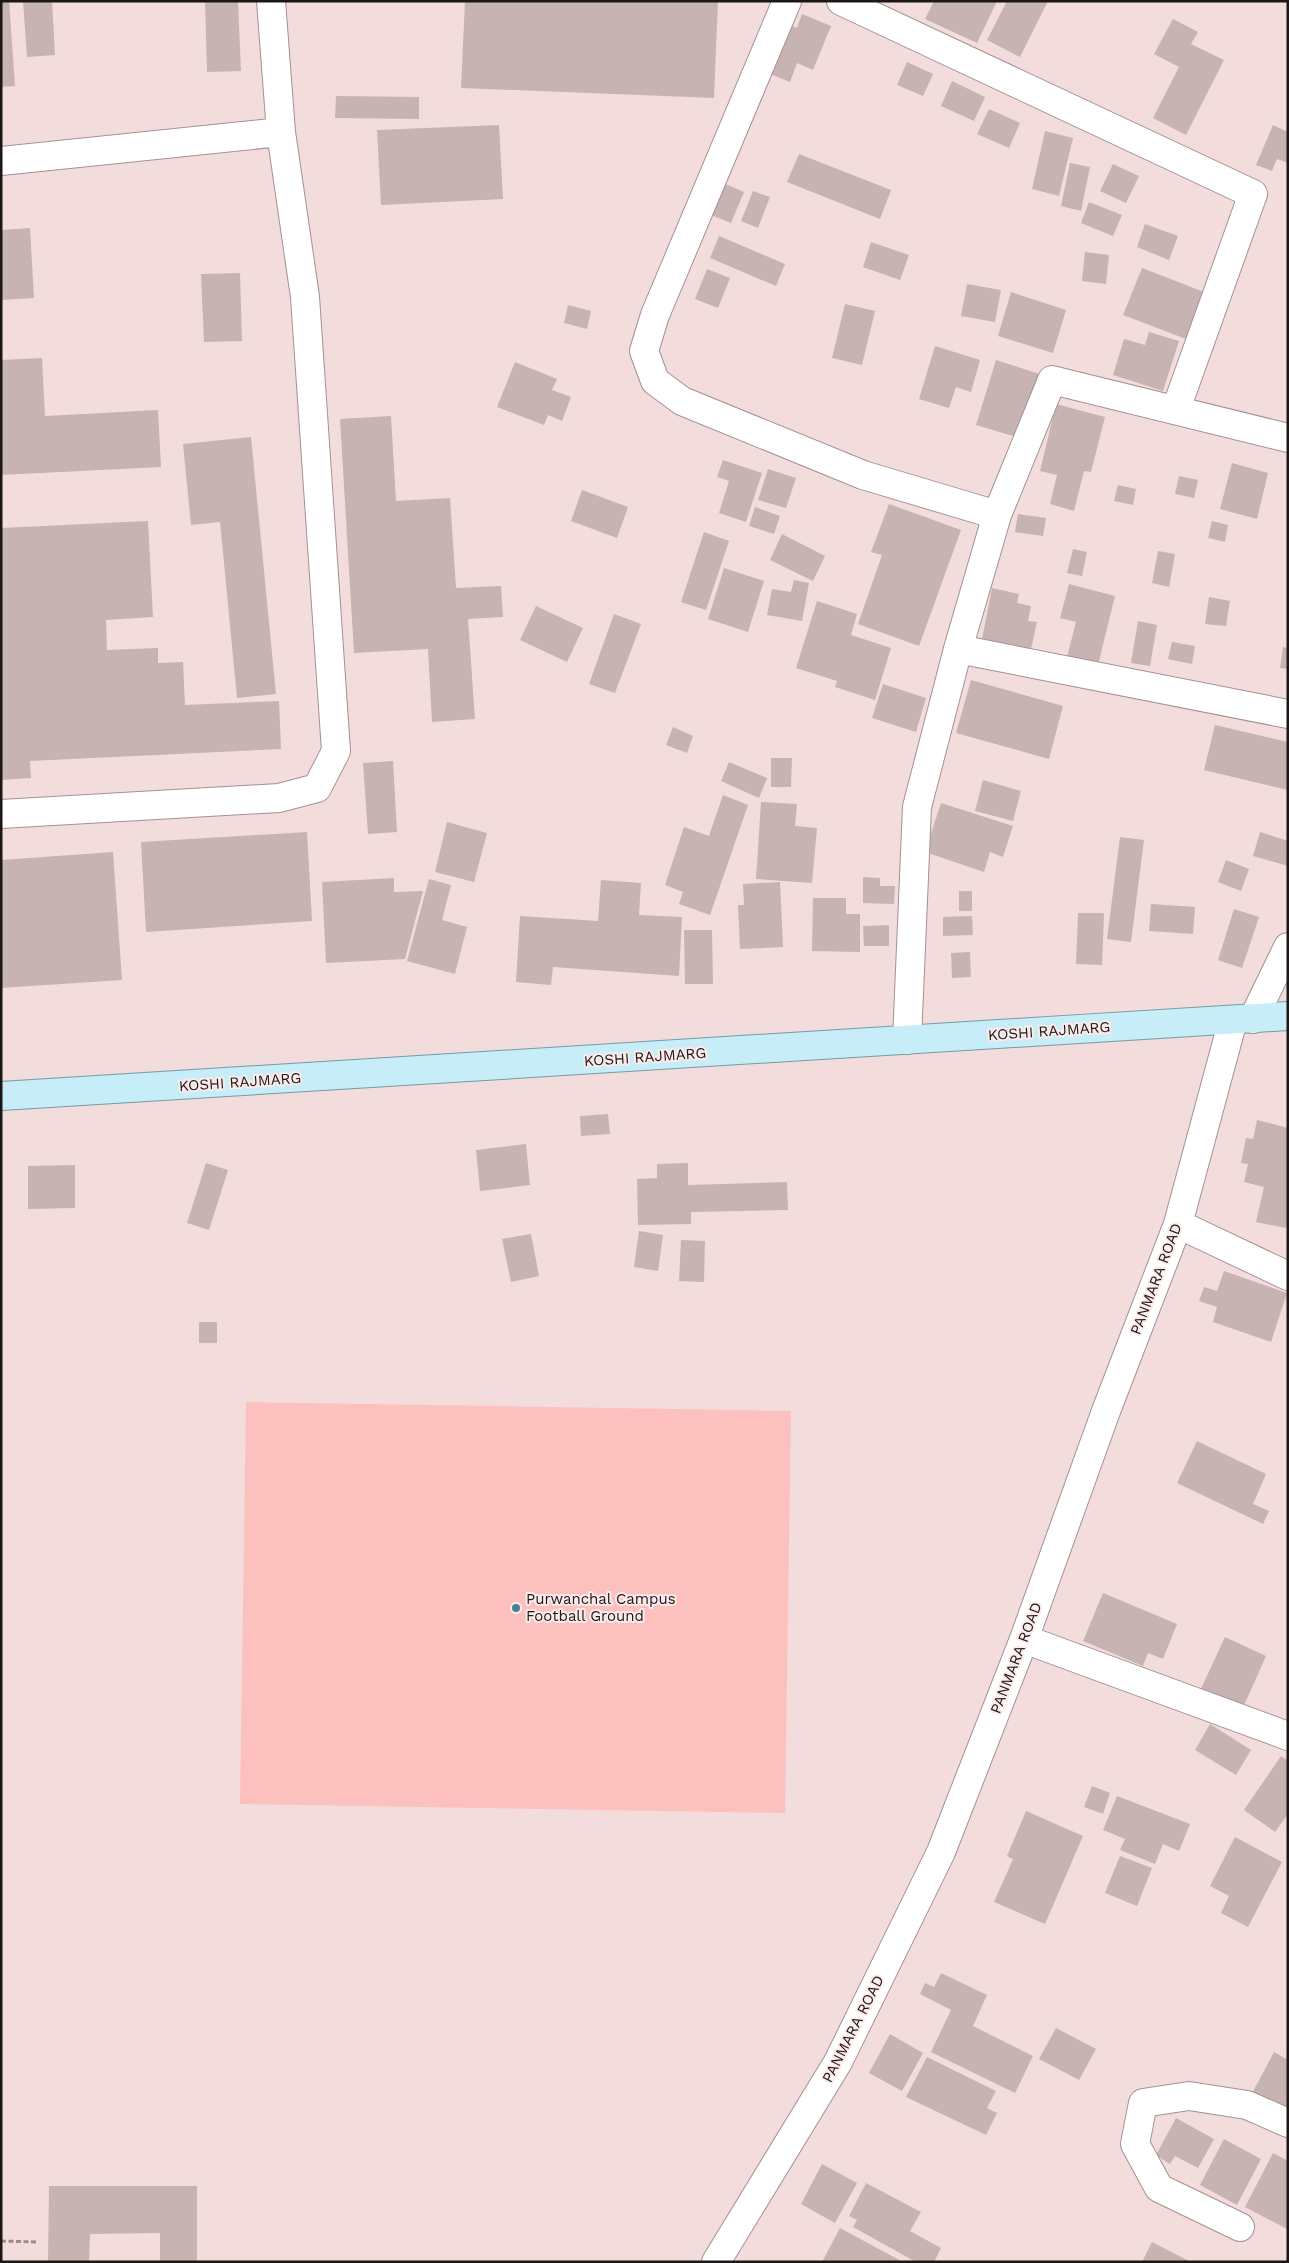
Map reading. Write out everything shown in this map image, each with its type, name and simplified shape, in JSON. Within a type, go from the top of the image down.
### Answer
[{"type":"main road","name":"KOSHI RAJMARG","points":[[1,1096],[1288,1016]]},
{"type":"street","points":[[1,814],[279,798],[318,788],[336,751],[305,297],[281,132],[271,1]]},
{"type":"street","points":[[786,1],[655,316],[644,351],[655,381],[682,401],[863,475],[997,515]]},
{"type":"street","points":[[841,1],[1253,194],[1176,409]]},
{"type":"street","points":[[1,160],[281,132]]},
{"type":"street","points":[[907,1040],[917,807],[958,649],[997,515],[1052,380],[1288,438]]},
{"type":"street","points":[[958,649],[1288,714]]},
{"type":"street","name":"PANMARA ROAD","points":[[716,2262],[838,2062],[941,1852],[1024,1639],[1106,1411],[1178,1224],[1243,1019],[1288,947]]},
{"type":"street","points":[[1178,1224],[1288,1276]]},
{"type":"street","points":[[1024,1639],[1288,1736]]},
{"type":"street","points":[[1240,2227],[1159,2188],[1135,2144],[1143,2103],[1189,2096],[1247,2105],[1288,2123]]},
{"type":"path","points":[[1,2241],[37,2242]]},
{"type":"shaded area","name":"Purwanchal Campus Football Ground","points":[[246,1402],[791,1411],[785,1813],[240,1804]]},
{"type":"building","points":[[1,1],[9,1],[15,86],[1,87]]},
{"type":"building","points":[[23,1],[52,1],[55,55],[27,57]]},
{"type":"building","points":[[205,1],[238,1],[241,71],[207,72]]},
{"type":"building","points":[[465,1],[718,1],[714,98],[461,88]]},
{"type":"building","points":[[934,1],[997,1],[977,43],[925,19]]},
{"type":"building","points":[[1007,1],[1048,1],[1020,57],[987,40]]},
{"type":"building","points":[[802,14],[831,26],[813,70],[797,63],[790,82],[768,73],[789,25],[797,28]]},
{"type":"building","points":[[1173,19],[1198,32],[1191,44],[1224,60],[1186,135],[1153,118],[1179,67],[1154,54]]},
{"type":"building","points":[[907,62],[933,74],[923,96],[897,85]]},
{"type":"building","points":[[952,81],[985,97],[974,121],[941,106]]},
{"type":"building","points":[[336,96],[419,97],[419,119],[335,118]]},
{"type":"building","points":[[989,109],[1020,123],[1009,148],[977,134]]},
{"type":"building","points":[[499,125],[503,199],[381,205],[377,130]]},
{"type":"building","points":[[1273,125],[1288,132],[1288,163],[1277,159],[1272,171],[1256,165]]},
{"type":"building","points":[[1045,131],[1073,138],[1059,196],[1032,189]]},
{"type":"building","points":[[799,154],[891,190],[880,219],[787,182]]},
{"type":"building","points":[[1070,163],[1090,167],[1081,211],[1061,206]]},
{"type":"building","points":[[1113,164],[1139,176],[1126,203],[1100,191]]},
{"type":"building","points":[[723,183],[744,192],[731,223],[711,215]]},
{"type":"building","points":[[753,191],[770,197],[758,228],[741,221]]},
{"type":"building","points":[[1089,202],[1122,215],[1113,236],[1081,223]]},
{"type":"building","points":[[1145,224],[1178,236],[1169,260],[1137,247]]},
{"type":"building","points":[[30,228],[34,298],[1,300],[1,230]]},
{"type":"building","points":[[719,236],[785,264],[776,286],[710,258]]},
{"type":"building","points":[[871,242],[909,255],[900,280],[863,267]]},
{"type":"building","points":[[1085,252],[1109,255],[1106,284],[1082,281]]},
{"type":"building","points":[[1142,268],[1204,292],[1186,339],[1123,315]]},
{"type":"building","points":[[707,269],[730,278],[718,308],[695,299]]},
{"type":"building","points":[[240,273],[242,341],[204,342],[201,274]]},
{"type":"building","points":[[967,284],[1001,290],[995,322],[961,316]]},
{"type":"building","points":[[1011,292],[1066,310],[1053,353],[998,336]]},
{"type":"building","points":[[845,304],[875,311],[862,365],[832,358]]},
{"type":"building","points":[[568,305],[591,311],[587,329],[564,323]]},
{"type":"building","points":[[1149,332],[1179,341],[1163,391],[1113,375],[1124,339],[1145,345]]},
{"type":"building","points":[[935,346],[980,360],[971,392],[956,387],[949,408],[919,399]]},
{"type":"building","points":[[42,358],[45,416],[158,410],[161,467],[1,475],[1,360]]},
{"type":"building","points":[[996,360],[1043,375],[1023,439],[976,425]]},
{"type":"building","points":[[515,362],[557,379],[552,390],[571,397],[562,421],[548,415],[544,425],[497,407]]},
{"type":"building","points":[[1056,404],[1105,417],[1091,472],[1084,471],[1074,511],[1050,504],[1057,475],[1040,471]]},
{"type":"building","points":[[391,416],[396,501],[450,498],[456,588],[501,586],[503,617],[468,619],[475,719],[432,722],[428,649],[354,653],[340,419]]},
{"type":"building","points":[[251,437],[276,694],[237,698],[220,522],[191,525],[183,444]]},
{"type":"building","points":[[723,460],[762,473],[746,522],[719,513],[729,481],[717,477]]},
{"type":"building","points":[[1232,463],[1268,473],[1257,519],[1220,509]]},
{"type":"building","points":[[768,469],[796,478],[786,508],[758,500]]},
{"type":"building","points":[[1179,476],[1198,480],[1194,498],[1175,494]]},
{"type":"building","points":[[1118,485],[1136,489],[1133,505],[1114,501]]},
{"type":"building","points":[[582,490],[628,507],[617,538],[571,521]]},
{"type":"building","points":[[889,504],[961,530],[919,646],[858,624],[882,555],[871,552]]},
{"type":"building","points":[[755,507],[780,516],[774,534],[749,526]]},
{"type":"building","points":[[1018,514],[1046,518],[1043,536],[1015,532]]},
{"type":"building","points":[[148,521],[153,617],[106,620],[107,650],[158,648],[158,663],[183,662],[185,705],[279,701],[281,749],[30,761],[31,778],[1,780],[1,528]]},
{"type":"building","points":[[1212,521],[1228,525],[1225,542],[1208,538]]},
{"type":"building","points":[[704,532],[729,541],[706,610],[681,602]]},
{"type":"building","points":[[782,534],[825,556],[813,581],[770,560]]},
{"type":"building","points":[[1073,549],[1087,552],[1082,576],[1067,573]]},
{"type":"building","points":[[1158,551],[1175,554],[1169,587],[1152,583]]},
{"type":"building","points":[[724,568],[764,581],[748,632],[708,619]]},
{"type":"building","points":[[794,580],[809,583],[802,621],[767,615],[772,589],[791,592]]},
{"type":"building","points":[[1069,584],[1115,596],[1098,665],[1067,657],[1076,622],[1060,618]]},
{"type":"building","points":[[992,588],[1019,594],[1017,603],[1031,606],[1028,621],[1037,622],[1031,649],[982,639]]},
{"type":"building","points":[[1209,597],[1230,601],[1226,626],[1205,624]]},
{"type":"building","points":[[817,601],[857,614],[851,635],[891,648],[875,700],[835,687],[837,681],[796,668]]},
{"type":"building","points":[[536,606],[583,628],[567,662],[520,640]]},
{"type":"building","points":[[614,614],[641,624],[615,693],[589,684]]},
{"type":"building","points":[[1138,621],[1157,625],[1150,666],[1131,663]]},
{"type":"building","points":[[1172,642],[1195,646],[1192,664],[1168,659]]},
{"type":"building","points":[[1283,647],[1288,648],[1288,669],[1280,668]]},
{"type":"building","points":[[971,680],[1063,706],[1049,759],[956,733]]},
{"type":"building","points":[[883,684],[926,698],[916,732],[872,718]]},
{"type":"building","points":[[1215,725],[1288,742],[1288,790],[1204,770]]},
{"type":"building","points":[[673,727],[693,736],[687,753],[666,745]]},
{"type":"building","points":[[771,758],[792,758],[791,787],[771,787]]},
{"type":"building","points":[[393,761],[397,832],[368,834],[363,763]]},
{"type":"building","points":[[729,762],[767,778],[759,798],[721,781]]},
{"type":"building","points":[[983,780],[1021,791],[1013,821],[975,811]]},
{"type":"building","points":[[723,795],[748,805],[710,915],[679,904],[683,892],[665,885],[684,827],[709,836]]},
{"type":"building","points":[[761,802],[797,804],[795,826],[817,828],[812,883],[756,879]]},
{"type":"building","points":[[941,803],[1013,826],[1003,857],[990,852],[984,872],[925,852]]},
{"type":"building","points":[[447,822],[487,833],[474,882],[435,872]]},
{"type":"building","points":[[307,832],[312,921],[146,932],[141,842]]},
{"type":"building","points":[[1260,832],[1288,841],[1288,866],[1253,856]]},
{"type":"building","points":[[1120,837],[1144,840],[1131,942],[1107,939]]},
{"type":"building","points":[[113,852],[122,980],[1,988],[1,860]]},
{"type":"building","points":[[1226,860],[1249,869],[1241,891],[1218,882]]},
{"type":"building","points":[[863,877],[880,878],[880,886],[895,886],[894,904],[863,903]]},
{"type":"building","points":[[394,878],[394,892],[423,891],[405,959],[326,963],[322,882]]},
{"type":"building","points":[[429,879],[451,885],[442,920],[467,927],[455,974],[407,961]]},
{"type":"building","points":[[601,880],[641,883],[639,915],[682,917],[679,976],[553,967],[551,985],[516,982],[520,916],[598,921]]},
{"type":"building","points":[[780,882],[783,947],[740,949],[738,905],[744,905],[743,884]]},
{"type":"building","points":[[959,891],[972,891],[972,911],[959,911]]},
{"type":"building","points":[[813,898],[846,898],[846,914],[860,914],[860,952],[812,951]]},
{"type":"building","points":[[1151,904],[1195,907],[1193,934],[1149,931]]},
{"type":"building","points":[[1234,909],[1259,917],[1242,968],[1218,960]]},
{"type":"building","points":[[1078,913],[1104,913],[1102,965],[1076,964]]},
{"type":"building","points":[[972,916],[973,935],[943,936],[943,917]]},
{"type":"building","points":[[889,925],[889,946],[864,946],[863,926]]},
{"type":"building","points":[[684,930],[712,930],[713,984],[685,984]]},
{"type":"building","points":[[970,952],[971,977],[952,978],[951,953]]},
{"type":"building","points":[[608,1114],[610,1134],[581,1136],[580,1116]]},
{"type":"building","points":[[1257,1120],[1288,1128],[1288,1221],[1286,1228],[1256,1222],[1264,1187],[1244,1182],[1248,1164],[1241,1163],[1246,1138],[1253,1139]]},
{"type":"building","points":[[526,1144],[530,1185],[480,1191],[476,1150]]},
{"type":"building","points":[[206,1163],[228,1170],[209,1230],[187,1223]]},
{"type":"building","points":[[688,1163],[688,1185],[787,1182],[788,1210],[691,1212],[691,1224],[638,1225],[637,1179],[657,1178],[657,1164]]},
{"type":"building","points":[[75,1165],[75,1208],[28,1209],[28,1166]]},
{"type":"building","points":[[639,1231],[663,1235],[658,1271],[634,1267]]},
{"type":"building","points":[[531,1234],[539,1276],[511,1282],[502,1239]]},
{"type":"building","points":[[681,1240],[705,1241],[704,1282],[679,1281]]},
{"type":"building","points":[[1224,1271],[1287,1293],[1271,1342],[1213,1322],[1217,1307],[1199,1301],[1204,1287],[1217,1291]]},
{"type":"building","points":[[199,1322],[217,1322],[217,1343],[199,1343]]},
{"type":"building","points":[[1197,1441],[1266,1474],[1253,1504],[1269,1511],[1263,1524],[1177,1483]]},
{"type":"building","points":[[1103,1593],[1177,1624],[1163,1659],[1148,1653],[1143,1666],[1083,1641]]},
{"type":"building","points":[[1225,1637],[1266,1656],[1242,1710],[1200,1691]]},
{"type":"building","points":[[1210,1724],[1251,1750],[1236,1775],[1195,1750]]},
{"type":"building","points":[[1281,1756],[1288,1761],[1288,1814],[1275,1832],[1244,1810]]},
{"type":"building","points":[[1092,1786],[1110,1793],[1103,1814],[1084,1807]]},
{"type":"building","points":[[1117,1796],[1190,1824],[1179,1851],[1163,1844],[1155,1864],[1120,1850],[1125,1839],[1103,1830]]},
{"type":"building","points":[[1026,1811],[1083,1836],[1045,1924],[994,1902],[1013,1859],[1007,1856]]},
{"type":"building","points":[[1235,1837],[1282,1862],[1248,1927],[1221,1913],[1229,1896],[1210,1886]]},
{"type":"building","points":[[1120,1856],[1152,1868],[1137,1906],[1105,1893]]},
{"type":"building","points":[[941,1973],[987,1995],[973,2026],[1033,2056],[1015,2093],[931,2052],[951,2010],[920,1994],[925,1983],[934,1987]]},
{"type":"building","points":[[1056,2028],[1096,2049],[1079,2080],[1039,2059]]},
{"type":"building","points":[[890,2034],[923,2053],[902,2091],[869,2073]]},
{"type":"building","points":[[1274,2052],[1288,2060],[1288,2108],[1271,2099],[1266,2108],[1249,2099]]},
{"type":"building","points":[[927,2057],[996,2091],[987,2108],[997,2113],[986,2135],[906,2097]]},
{"type":"building","points":[[1176,2118],[1214,2139],[1198,2168],[1175,2156],[1170,2164],[1156,2155]]},
{"type":"building","points":[[1224,2139],[1261,2159],[1237,2205],[1200,2185]]},
{"type":"building","points":[[1273,2153],[1288,2161],[1287,2229],[1245,2207]]},
{"type":"building","points":[[822,2164],[857,2183],[835,2223],[801,2204]]},
{"type":"building","points":[[866,2183],[921,2212],[910,2231],[941,2248],[934,2262],[916,2262],[853,2227],[857,2220],[849,2216]]},
{"type":"building","points":[[49,2186],[197,2186],[197,2262],[160,2262],[160,2233],[90,2234],[89,2262],[48,2262]]},
{"type":"building","points":[[840,2228],[903,2262],[822,2262]]},
{"type":"building","points":[[1152,2242],[1191,2262],[1142,2262]]},
{"type":"place","name":"Purwanchal Campus Football Ground","points":[[516,1608]]}]
